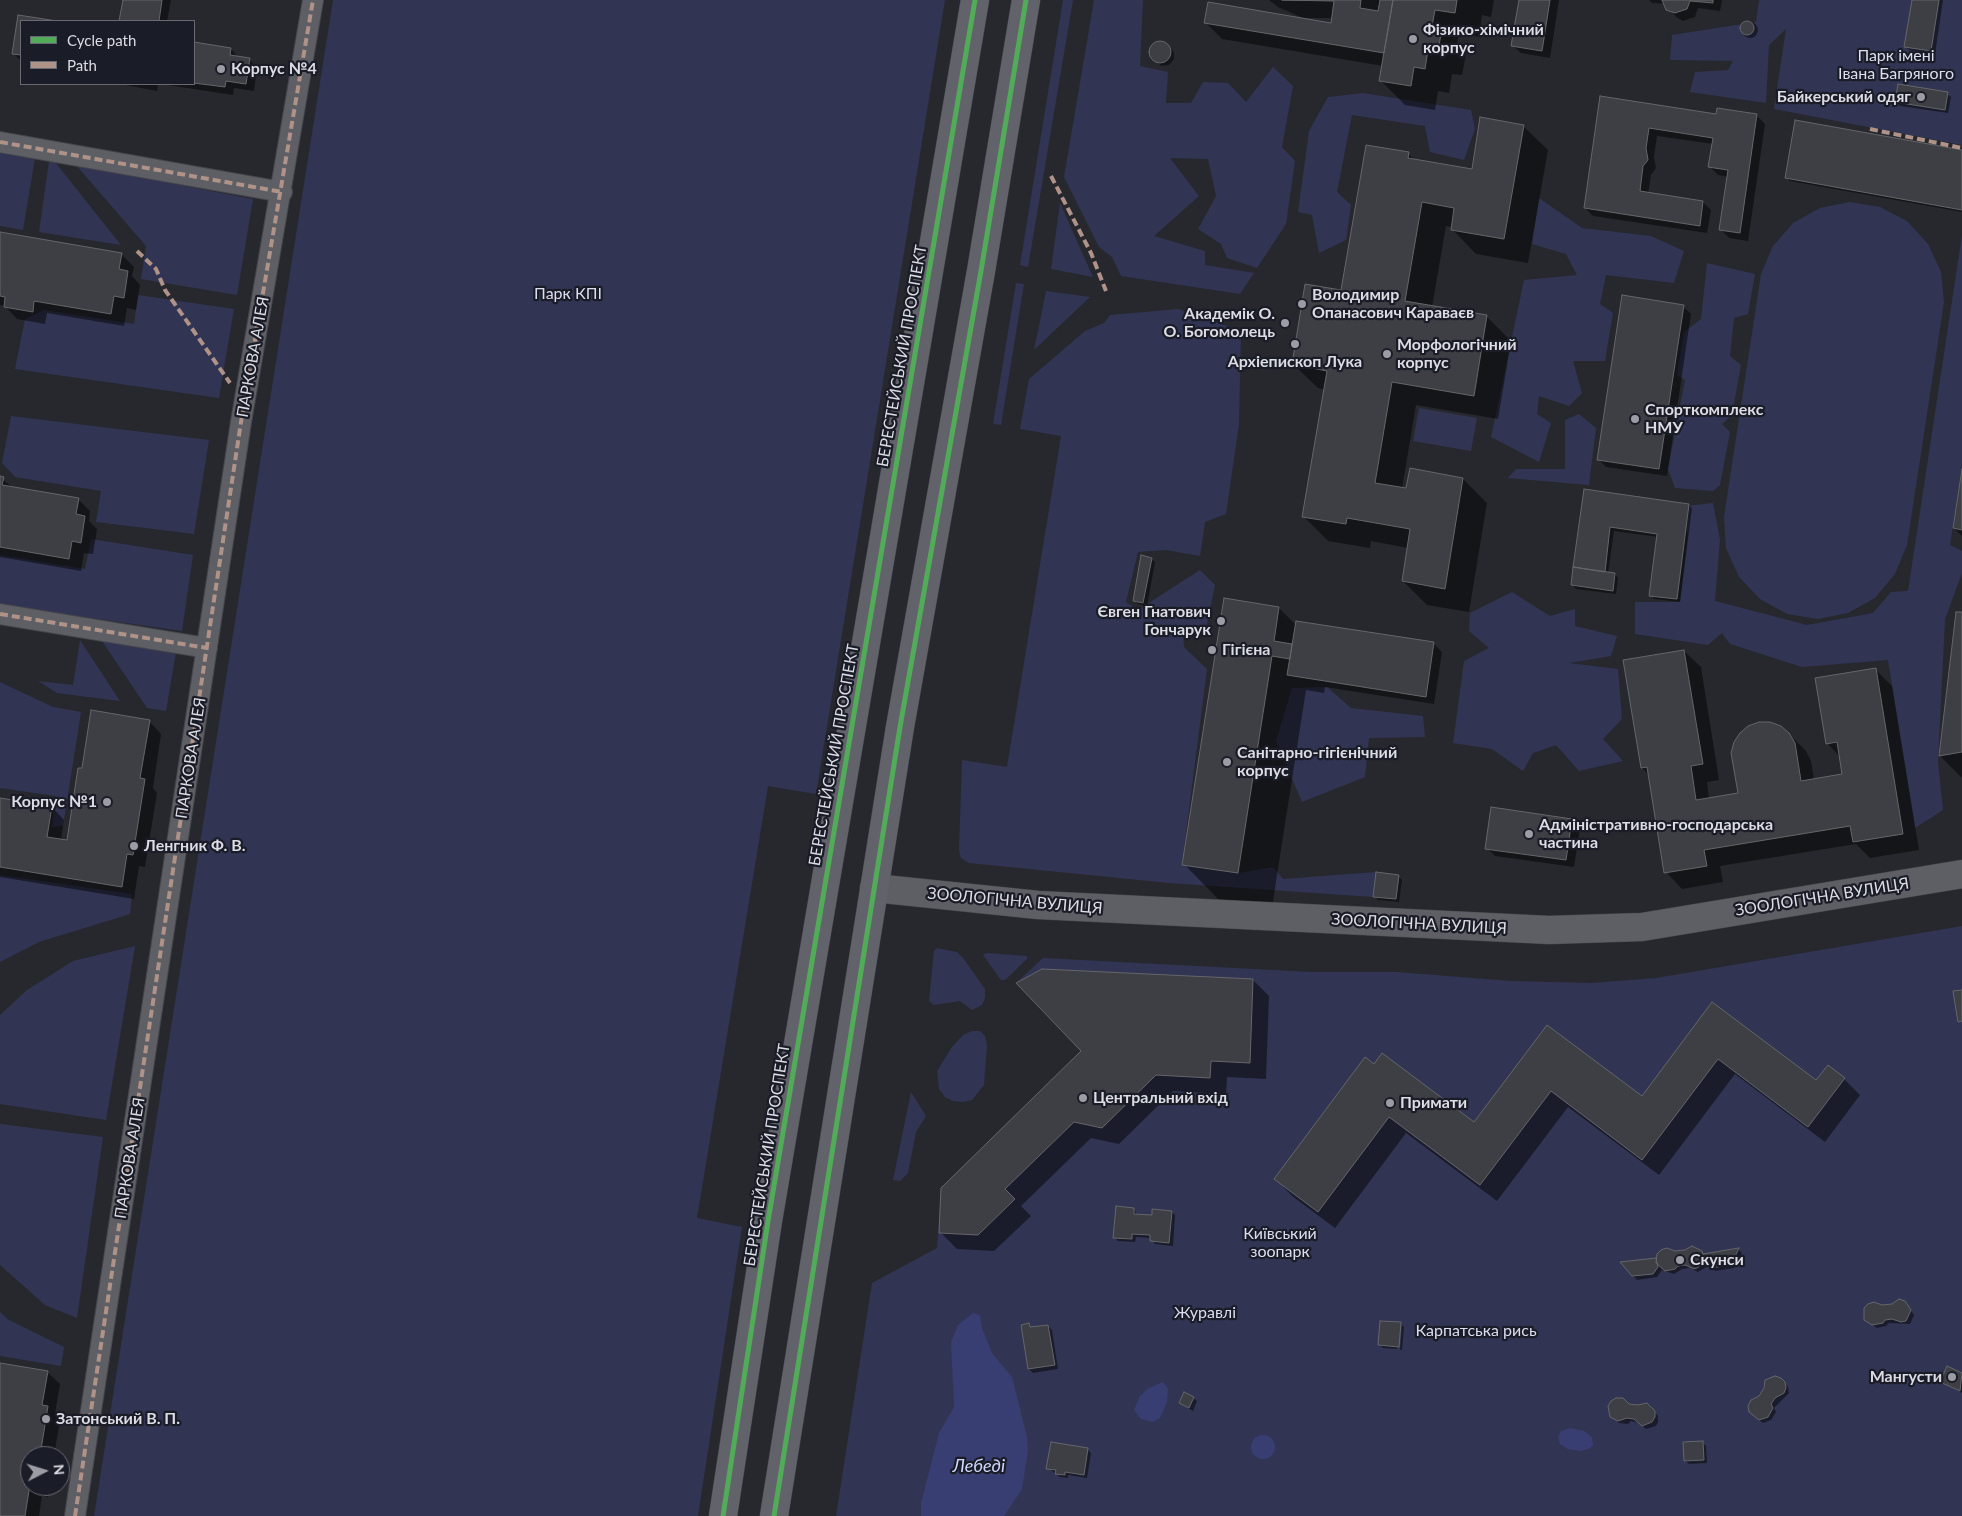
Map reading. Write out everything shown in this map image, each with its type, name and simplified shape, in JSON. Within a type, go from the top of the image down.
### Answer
[{"type":"main road","name":"БЕРЕСТЕЙСЬКИЙ ПРОСПЕКТ","points":[[723,1516],[779,1155],[975,0]]},
{"type":"main road","points":[[774,1516],[874,888],[1026,0]]},
{"type":"street","name":"ПАРКОВА АЛЕЯ","points":[[75,1516],[241,422],[282,192],[312,0]]},
{"type":"street","points":[[0,142],[282,192]]},
{"type":"street","points":[[0,614],[207,648]]},
{"type":"street","name":"ЗООЛОГІЧНА ВУЛИЦЯ","points":[[874,888],[1038,905],[1549,930],[1642,927],[1962,874]]},
{"type":"green space","name":"Парк КПІ","points":[[333,0],[945,0],[816,794],[768,786],[697,1218],[742,1227],[698,1516],[94,1516]]},
{"type":"green space","points":[[1063,0],[1073,0],[1028,267],[1020,265]]},
{"type":"green space","points":[[1094,0],[1143,0],[1140,66],[1168,72],[1166,103],[1191,103],[1203,82],[1228,83],[1246,102],[1273,67],[1293,86],[1282,147],[1295,161],[1286,224],[1257,268],[1227,258],[1221,244],[1198,229],[1216,196],[1208,159],[1170,158],[1199,196],[1154,236],[1205,251],[1205,265],[1254,273],[1240,294],[1121,276],[1112,257],[1099,247],[1064,177]]},
{"type":"green space","name":"Парк імені Івана Багряного","points":[[1759,0],[1962,0],[1962,145],[1774,109],[1786,29],[1769,45],[1766,103],[1690,92],[1695,72],[1728,70],[1733,61],[1670,60],[1672,35],[1756,22]]},
{"type":"green space","points":[[1363,93],[1471,110],[1475,129],[1464,160],[1430,152],[1425,126],[1352,115],[1337,192],[1351,205],[1346,240],[1319,253],[1312,215],[1298,212],[1309,131],[1328,97]]},
{"type":"green space","points":[[0,152],[35,158],[23,230],[0,226]]},
{"type":"green space","points":[[49,161],[55,162],[121,245],[39,232]]},
{"type":"green space","points":[[76,165],[253,199],[237,295],[141,279],[146,246]]},
{"type":"green space","points":[[1539,198],[1582,228],[1651,236],[1684,251],[1674,283],[1606,275],[1600,304],[1613,313],[1605,361],[1573,361],[1582,393],[1569,406],[1539,396],[1537,414],[1551,423],[1539,462],[1491,437],[1524,280],[1577,275],[1566,254],[1532,244]]},
{"type":"green space","points":[[1850,202],[1880,207],[1907,221],[1928,244],[1941,272],[1944,302],[1907,545],[1895,574],[1875,598],[1848,613],[1818,619],[1787,614],[1760,599],[1739,577],[1726,548],[1724,517],[1761,274],[1773,246],[1793,223],[1820,208]]},
{"type":"green space","points":[[1060,203],[1093,277],[1051,269]]},
{"type":"green space","points":[[1962,235],[1962,465],[1950,545],[1962,551],[1962,573],[1945,619],[1938,762],[1943,810],[1915,828],[1888,660],[1802,667],[1730,644],[1722,633],[1708,645],[1635,634],[1635,602],[1680,602],[1688,533],[1658,509],[1713,503],[1720,540],[1715,601],[1807,625],[1873,613],[1891,592],[1908,591]]},
{"type":"green space","points":[[1707,263],[1755,274],[1748,314],[1734,318],[1730,356],[1741,365],[1732,415],[1722,424],[1730,432],[1720,485],[1713,491],[1675,488],[1668,469],[1685,380],[1677,375],[1684,332],[1701,319]]},
{"type":"green space","points":[[1016,283],[1024,284],[1001,425],[993,424]]},
{"type":"green space","points":[[1046,291],[1090,297],[1034,350]]},
{"type":"green space","points":[[138,295],[234,309],[219,398],[15,369],[25,319],[44,310],[134,324]]},
{"type":"green space","points":[[1178,309],[1241,331],[1239,424],[1226,514],[1205,522],[1200,556],[1166,550],[1138,552],[1126,602],[1138,610],[1200,570],[1215,585],[1206,629],[1183,632],[1184,647],[1207,669],[1182,864],[1238,873],[1273,867],[1283,879],[1376,872],[1373,897],[1169,883],[969,863],[961,858],[959,850],[962,760],[1007,767],[1061,436],[1020,429],[1029,379],[1085,331],[1104,323],[1110,315]]},
{"type":"green space","points":[[1419,408],[1477,418],[1471,451],[1413,441]]},
{"type":"green space","points":[[1579,414],[1596,428],[1589,485],[1508,478],[1516,469],[1565,469],[1565,420]]},
{"type":"green space","points":[[11,416],[209,440],[194,534],[96,522],[101,491],[15,477],[2,463]]},
{"type":"green space","points":[[91,539],[193,555],[182,631],[0,605],[0,555],[85,569]]},
{"type":"green space","points":[[1512,592],[1550,616],[1575,609],[1575,626],[1617,636],[1611,656],[1569,663],[1618,669],[1622,719],[1603,739],[1623,761],[1579,771],[1556,745],[1533,753],[1523,771],[1492,749],[1453,743],[1464,661],[1489,648],[1469,631],[1470,613]]},
{"type":"green space","points":[[100,638],[176,652],[166,711],[147,708]]},
{"type":"green space","points":[[80,640],[120,701],[57,693],[38,681],[73,685]]},
{"type":"green space","points":[[0,682],[53,707],[81,712],[63,826],[52,827],[56,796],[0,788]]},
{"type":"green space","points":[[1327,687],[1351,708],[1423,716],[1425,737],[1369,738],[1365,777],[1302,802],[1276,741],[1292,688]]},
{"type":"green space","points":[[0,875],[132,894],[130,914],[39,942],[0,962]]},
{"type":"green space","name":"Київський зоопарк","points":[[1962,926],[1962,1516],[836,1516],[872,1283],[937,1248],[941,1188],[1081,1051],[1016,983],[1043,958],[1311,972],[1397,972],[1511,981],[1591,983],[1656,978]]},
{"type":"green space","points":[[135,946],[106,1120],[0,1104],[0,1015],[27,990],[73,961]]},
{"type":"green space","points":[[937,948],[957,952],[963,958],[985,989],[985,998],[982,1005],[972,1010],[960,1001],[934,1005],[929,1001],[934,951]]},
{"type":"green space","points":[[987,953],[1027,956],[1027,959],[1005,980],[1001,980],[983,955]]},
{"type":"green space","points":[[972,1031],[980,1031],[985,1036],[987,1045],[984,1085],[972,1100],[963,1102],[953,1101],[945,1097],[939,1089],[937,1071],[952,1047],[963,1035]]},
{"type":"green space","points":[[911,1092],[926,1116],[916,1132],[908,1173],[900,1181],[893,1180]]},
{"type":"green space","points":[[0,1124],[103,1137],[77,1318],[45,1305],[0,1265]]},
{"type":"green space","points":[[0,1312],[9,1320],[64,1347],[61,1366],[0,1356]]},
{"type":"water","name":"Лебеді","points":[[973,1313],[980,1315],[982,1328],[992,1353],[1012,1377],[1027,1437],[1028,1451],[1022,1489],[1004,1516],[921,1516],[921,1503],[939,1433],[954,1407],[951,1342],[958,1325]]},
{"type":"water","points":[[1163,1382],[1168,1389],[1167,1402],[1160,1418],[1153,1422],[1141,1419],[1134,1410],[1140,1396],[1149,1388]]},
{"type":"water","points":[[1570,1428],[1584,1431],[1592,1437],[1593,1445],[1589,1449],[1580,1451],[1568,1449],[1560,1444],[1558,1437],[1561,1431]]},
{"type":"water","points":[[1263,1435],[1268,1436],[1274,1442],[1274,1452],[1268,1458],[1263,1459],[1258,1458],[1252,1452],[1251,1447],[1252,1442],[1258,1436]]},
{"type":"building","points":[[123,0],[162,0],[159,20],[119,20]]},
{"type":"building","points":[[1282,0],[1361,0],[1360,8],[1378,11],[1380,0],[1393,0],[1384,53],[1204,23],[1208,2],[1331,23],[1334,1]]},
{"type":"building","name":"Фізико-хімічний корпус","points":[[1393,0],[1457,0],[1455,13],[1435,10],[1432,26],[1442,28],[1438,52],[1428,50],[1425,69],[1414,67],[1411,86],[1379,81]]},
{"type":"building","points":[[1519,0],[1550,0],[1542,51],[1511,46]]},
{"type":"building","points":[[1662,0],[1713,0],[1713,3],[1690,1],[1687,9],[1675,13],[1666,10]]},
{"type":"building","points":[[1912,0],[1939,0],[1931,51],[1904,47]]},
{"type":"building","points":[[18,15],[50,20],[20,20],[20,55],[12,54]]},
{"type":"building","points":[[1744,21],[1750,21],[1754,28],[1750,35],[1744,35],[1740,31],[1740,25]]},
{"type":"building","points":[[1160,41],[1168,44],[1171,52],[1168,60],[1160,63],[1152,60],[1149,52],[1152,44]]},
{"type":"building","name":"Корпус №4","points":[[195,42],[231,48],[230,55],[250,58],[246,84],[226,81],[225,87],[195,83]]},
{"type":"building","name":"Байкерський одяг","points":[[1898,84],[1948,92],[1945,110],[1895,102]]},
{"type":"building","points":[[1600,96],[1716,114],[1717,108],[1757,114],[1740,233],[1719,230],[1728,170],[1708,167],[1713,138],[1649,128],[1646,148],[1648,160],[1643,166],[1640,191],[1703,201],[1700,226],[1584,208]]},
{"type":"building","name":"Морфологічний корпус","points":[[1480,117],[1524,125],[1504,239],[1451,230],[1454,208],[1422,202],[1405,301],[1487,315],[1474,396],[1392,382],[1375,483],[1406,488],[1410,468],[1463,478],[1445,589],[1402,581],[1410,529],[1347,518],[1346,524],[1302,517],[1327,371],[1292,364],[1305,284],[1341,290],[1366,145],[1409,152],[1408,158],[1472,169]]},
{"type":"building","points":[[1795,120],[1962,150],[1962,210],[1785,178]]},
{"type":"building","points":[[0,232],[122,253],[119,269],[128,271],[124,298],[114,296],[111,314],[34,301],[33,312],[4,307],[5,297],[0,296]]},
{"type":"building","name":"Спорткомплекс НМУ","points":[[1622,295],[1684,305],[1659,469],[1597,460]]},
{"type":"building","points":[[1962,469],[1962,530],[1953,528]]},
{"type":"building","points":[[0,476],[4,477],[2,485],[79,498],[76,514],[85,516],[81,543],[72,541],[69,559],[0,547]]},
{"type":"building","points":[[1584,489],[1689,504],[1677,599],[1649,596],[1657,534],[1610,527],[1605,572],[1573,567]]},
{"type":"building","points":[[1141,555],[1152,558],[1143,603],[1133,601]]},
{"type":"building","points":[[1573,567],[1615,573],[1613,591],[1571,585]]},
{"type":"building","name":"Санітарно-гігієнічний корпус","points":[[1224,598],[1279,607],[1274,641],[1292,644],[1290,659],[1272,656],[1238,873],[1182,865]]},
{"type":"building","points":[[1956,612],[1962,612],[1962,752],[1939,756]]},
{"type":"building","points":[[1296,621],[1434,642],[1426,697],[1287,675]]},
{"type":"building","points":[[1684,650],[1703,764],[1691,766],[1696,800],[1738,793],[1731,753],[1734,742],[1748,726],[1759,722],[1770,722],[1781,726],[1789,733],[1795,743],[1801,781],[1842,774],[1837,742],[1826,744],[1815,678],[1876,668],[1903,834],[1853,842],[1850,826],[1704,850],[1707,866],[1664,873],[1647,767],[1641,768],[1623,660]]},
{"type":"building","name":"Корпус №1","points":[[91,710],[150,720],[140,778],[145,779],[133,855],[127,854],[122,887],[0,867],[0,798],[52,806],[47,837],[67,840],[78,768],[82,768]]},
{"type":"building","name":"Адміністративно-господарська частина","points":[[1491,807],[1572,819],[1566,860],[1485,849]]},
{"type":"building","points":[[1376,872],[1399,875],[1396,899],[1373,897]]},
{"type":"building","name":"Центральний вхід","points":[[1042,969],[1253,979],[1250,1063],[1211,1061],[1210,1078],[1156,1075],[1102,1128],[1074,1122],[1005,1189],[1015,1199],[978,1235],[939,1233],[941,1188],[1081,1051],[1016,983]]},
{"type":"building","points":[[1962,990],[1962,1021],[1958,1022],[1953,991]]},
{"type":"building","name":"Примати","points":[[1712,1002],[1816,1080],[1828,1065],[1845,1078],[1808,1127],[1718,1059],[1642,1160],[1551,1091],[1480,1185],[1389,1117],[1318,1212],[1274,1179],[1365,1057],[1374,1064],[1382,1053],[1474,1122],[1547,1025],[1642,1096]]},
{"type":"building","points":[[1116,1206],[1134,1208],[1134,1214],[1152,1215],[1152,1209],[1172,1211],[1169,1243],[1150,1241],[1150,1235],[1132,1234],[1132,1239],[1113,1238]]},
{"type":"building","name":"Скунси","points":[[1692,1246],[1702,1251],[1704,1257],[1699,1267],[1694,1269],[1685,1265],[1665,1271],[1656,1263],[1657,1254],[1661,1250],[1667,1248],[1675,1251],[1685,1250]]},
{"type":"building","points":[[1739,1248],[1731,1265],[1710,1268],[1703,1263],[1703,1254]]},
{"type":"building","points":[[1656,1258],[1658,1267],[1653,1274],[1632,1276],[1620,1262]]},
{"type":"building","points":[[1899,1299],[1905,1301],[1911,1310],[1906,1321],[1901,1322],[1892,1319],[1872,1325],[1864,1320],[1864,1308],[1868,1304],[1874,1302],[1882,1305],[1892,1304]]},
{"type":"building","points":[[1380,1321],[1401,1322],[1399,1347],[1378,1345]]},
{"type":"building","points":[[1029,1323],[1030,1327],[1048,1325],[1055,1365],[1028,1369],[1021,1325]]},
{"type":"building","points":[[0,1363],[48,1371],[42,1405],[48,1406],[42,1446],[20,1446],[20,1496],[28,1496],[25,1516],[0,1516]]},
{"type":"building","name":"Мангусти","points":[[1947,1366],[1962,1373],[1960,1391],[1940,1382]]},
{"type":"building","points":[[1775,1376],[1785,1382],[1786,1388],[1784,1393],[1775,1398],[1771,1404],[1773,1408],[1768,1417],[1759,1420],[1749,1412],[1748,1406],[1751,1400],[1759,1396],[1764,1388],[1765,1380]]},
{"type":"building","points":[[1184,1392],[1194,1397],[1189,1408],[1179,1403]]},
{"type":"building","points":[[1616,1398],[1623,1398],[1629,1404],[1647,1403],[1655,1411],[1655,1417],[1652,1422],[1642,1426],[1634,1419],[1627,1418],[1618,1421],[1610,1417],[1608,1406]]},
{"type":"building","points":[[1703,1441],[1704,1460],[1684,1461],[1683,1442]]},
{"type":"building","points":[[1051,1442],[1088,1448],[1084,1475],[1065,1472],[1065,1475],[1055,1474],[1056,1470],[1046,1469]]},
{"type":"marked path","points":[[75,1516],[241,422],[313,0]]},
{"type":"marked path","points":[[1870,129],[1962,148]]},
{"type":"marked path","points":[[0,142],[282,192]]},
{"type":"marked path","points":[[1051,176],[1091,253],[1106,291]]},
{"type":"marked path","points":[[137,251],[156,269],[165,290],[230,383]]},
{"type":"marked path","points":[[0,614],[207,648]]},
{"type":"cycle path","points":[[723,1516],[768,1221],[975,0]]},
{"type":"cycle path","points":[[774,1516],[900,727],[981,271],[1026,0]]},
{"type":"place","name":"Фізико-хімічний корпус","points":[[1413,39]]},
{"type":"place","name":"Корпус №4","points":[[221,69]]},
{"type":"place","name":"Байкерський одяг","points":[[1921,97]]},
{"type":"place","name":"Володимир Опанасович Караваєв","points":[[1302,304]]},
{"type":"place","name":"Академік О. О. Богомолець","points":[[1285,323]]},
{"type":"place","name":"Архіепископ Лука","points":[[1295,344]]},
{"type":"place","name":"Морфологічний корпус","points":[[1387,354]]},
{"type":"place","name":"Спорткомплекс НМУ","points":[[1635,419]]},
{"type":"place","name":"Євген Гнатович Гончарук","points":[[1221,621]]},
{"type":"place","name":"Гігієна","points":[[1212,650]]},
{"type":"place","name":"Санітарно-гігієнічний корпус","points":[[1227,762]]},
{"type":"place","name":"Корпус №1","points":[[107,802]]},
{"type":"place","name":"Адміністративно-господарська частина","points":[[1529,834]]},
{"type":"place","name":"Ленгник Ф. В.","points":[[134,846]]},
{"type":"place","name":"Центральний вхід","points":[[1083,1098]]},
{"type":"place","name":"Примати","points":[[1390,1103]]},
{"type":"place","name":"Скунси","points":[[1680,1260]]},
{"type":"place","name":"Мангусти","points":[[1952,1377]]},
{"type":"place","name":"Затонський В. П.","points":[[46,1419]]},
{"type":"park label","name":"Журавлі","points":[[1205,1313]]},
{"type":"park label","name":"Карпатська рись","points":[[1476,1331]]}]
